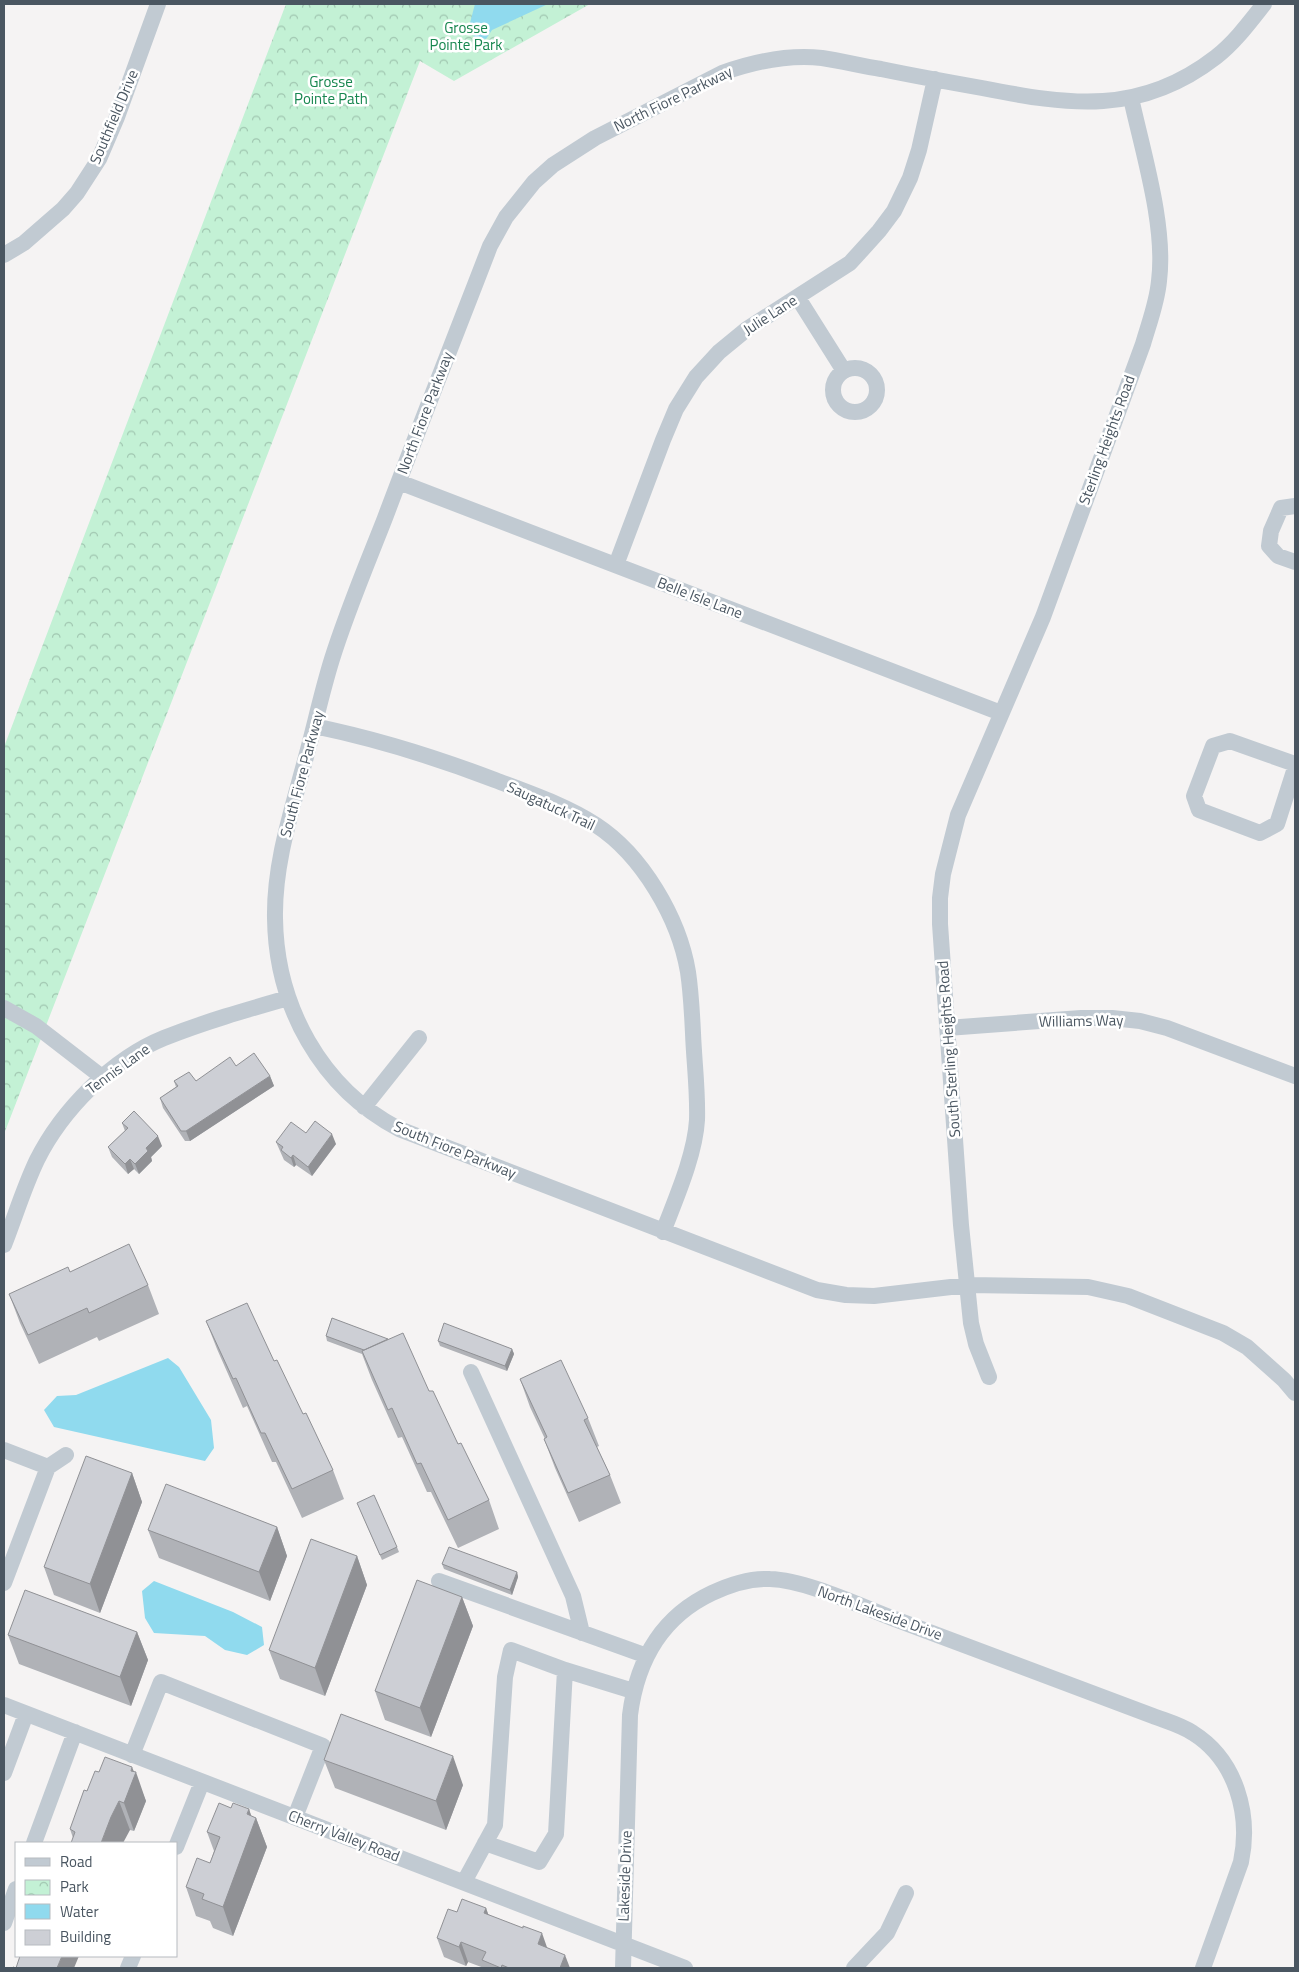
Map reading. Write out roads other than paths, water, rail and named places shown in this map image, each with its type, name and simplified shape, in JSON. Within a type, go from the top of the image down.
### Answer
[{"type":"street","name":"Southfield Drive","points":[[4,255],[24,242],[63,208],[77,193],[99,159],[117,117],[158,4]]},
{"type":"street","name":"North Fiore Parkway","points":[[358,588],[490,246],[506,217],[534,182],[553,165],[595,138],[722,73],[742,66],[780,59],[820,58],[1030,98],[1081,103],[1107,102],[1131,98],[1174,82],[1203,66],[1217,56],[1241,33],[1264,4]]},
{"type":"street","name":"Julie Lane","points":[[616,565],[676,409],[696,377],[719,352],[747,329],[850,263],[894,211],[910,178],[920,150],[935,79]]},
{"type":"street","name":"Sterling Heights Road","points":[[978,769],[1042,617],[1156,302],[1160,281],[1157,217],[1131,98]]},
{"type":"street","points":[[798,298],[844,371]]},
{"type":"street","name":"Belle Isle Lane","points":[[399,482],[1001,713]]},
{"type":"street","points":[[1295,506],[1282,508],[1271,531],[1269,546],[1278,556],[1295,562]]},
{"type":"street","name":"South Fiore Parkway","points":[[358,588],[332,658],[276,879],[275,920],[280,964],[288,998],[299,1027],[314,1054],[336,1081],[364,1107],[399,1129],[817,1290],[846,1295],[874,1296],[968,1285]]},
{"type":"street","name":"Saugatuck Trail","points":[[314,726],[363,736],[436,758],[534,795],[579,815],[597,825],[618,844],[655,887],[664,902],[679,939],[688,971],[692,1007],[697,1120],[687,1169],[663,1232]]},
{"type":"street","points":[[1230,741],[1295,766],[1277,824],[1260,833],[1199,810],[1194,796],[1213,746],[1230,741]]},
{"type":"street","name":"South Sterling Heights Road","points":[[978,769],[958,815],[943,874],[940,898],[961,1225],[971,1323],[976,1344],[989,1377]]},
{"type":"street","name":"Tennis Lane","points":[[4,1245],[37,1161],[46,1144],[84,1094],[102,1077],[137,1052],[163,1038],[233,1014],[288,998]]},
{"type":"street","points":[[4,1008],[36,1026],[102,1077]]},
{"type":"street","name":"Williams Way","points":[[947,1028],[1081,1018],[1112,1018],[1140,1021],[1167,1028],[1295,1076]]},
{"type":"street","points":[[364,1107],[419,1038]]},
{"type":"street","points":[[968,1285],[1088,1287],[1128,1296],[1223,1333],[1247,1347],[1284,1380],[1295,1393]]},
{"type":"street","points":[[471,1372],[573,1596],[582,1632]]},
{"type":"street","points":[[4,1450],[48,1467]]},
{"type":"street","points":[[4,1583],[48,1467],[66,1455]]},
{"type":"street","name":"North Lakeside Drive","points":[[628,1783],[630,1715],[633,1690],[656,1638],[672,1619],[696,1601],[737,1583],[770,1578],[800,1583],[1144,1712],[1191,1732],[1205,1742],[1217,1754],[1234,1780],[1242,1806],[1245,1845],[1241,1862],[1203,1968]]},
{"type":"street","points":[[440,1581],[647,1656]]},
{"type":"street","points":[[464,1882],[495,1825],[504,1677],[512,1650],[565,1670],[633,1690]]},
{"type":"street","points":[[485,1843],[539,1862],[556,1834],[565,1670]]},
{"type":"street","points":[[132,1755],[161,1682],[323,1746],[295,1817]]},
{"type":"street","name":"Cherry Valley Road","points":[[4,1705],[685,1968]]},
{"type":"street","points":[[4,1773],[26,1714]]},
{"type":"street","points":[[34,1842],[76,1732]]},
{"type":"street","points":[[178,1842],[202,1782]]},
{"type":"street","name":"Lakeside Drive","points":[[623,1968],[628,1783]]},
{"type":"street","points":[[4,1923],[15,1893]]},
{"type":"street","points":[[854,1968],[887,1933],[906,1893]]},
{"type":"water","points":[[475,4],[548,4],[492,30],[486,39],[474,37],[470,23]]},
{"type":"water","points":[[168,1358],[179,1367],[211,1420],[214,1448],[205,1461],[54,1427],[44,1410],[57,1396],[76,1395]]},
{"type":"water","points":[[154,1581],[233,1612],[262,1627],[264,1645],[247,1655],[225,1650],[205,1636],[154,1633],[145,1618],[142,1591]]},
{"type":"park label","name":"Grosse Pointe Park","points":[[466,36]]},
{"type":"park label","name":"Grosse Pointe Path","points":[[331,90]]}]
